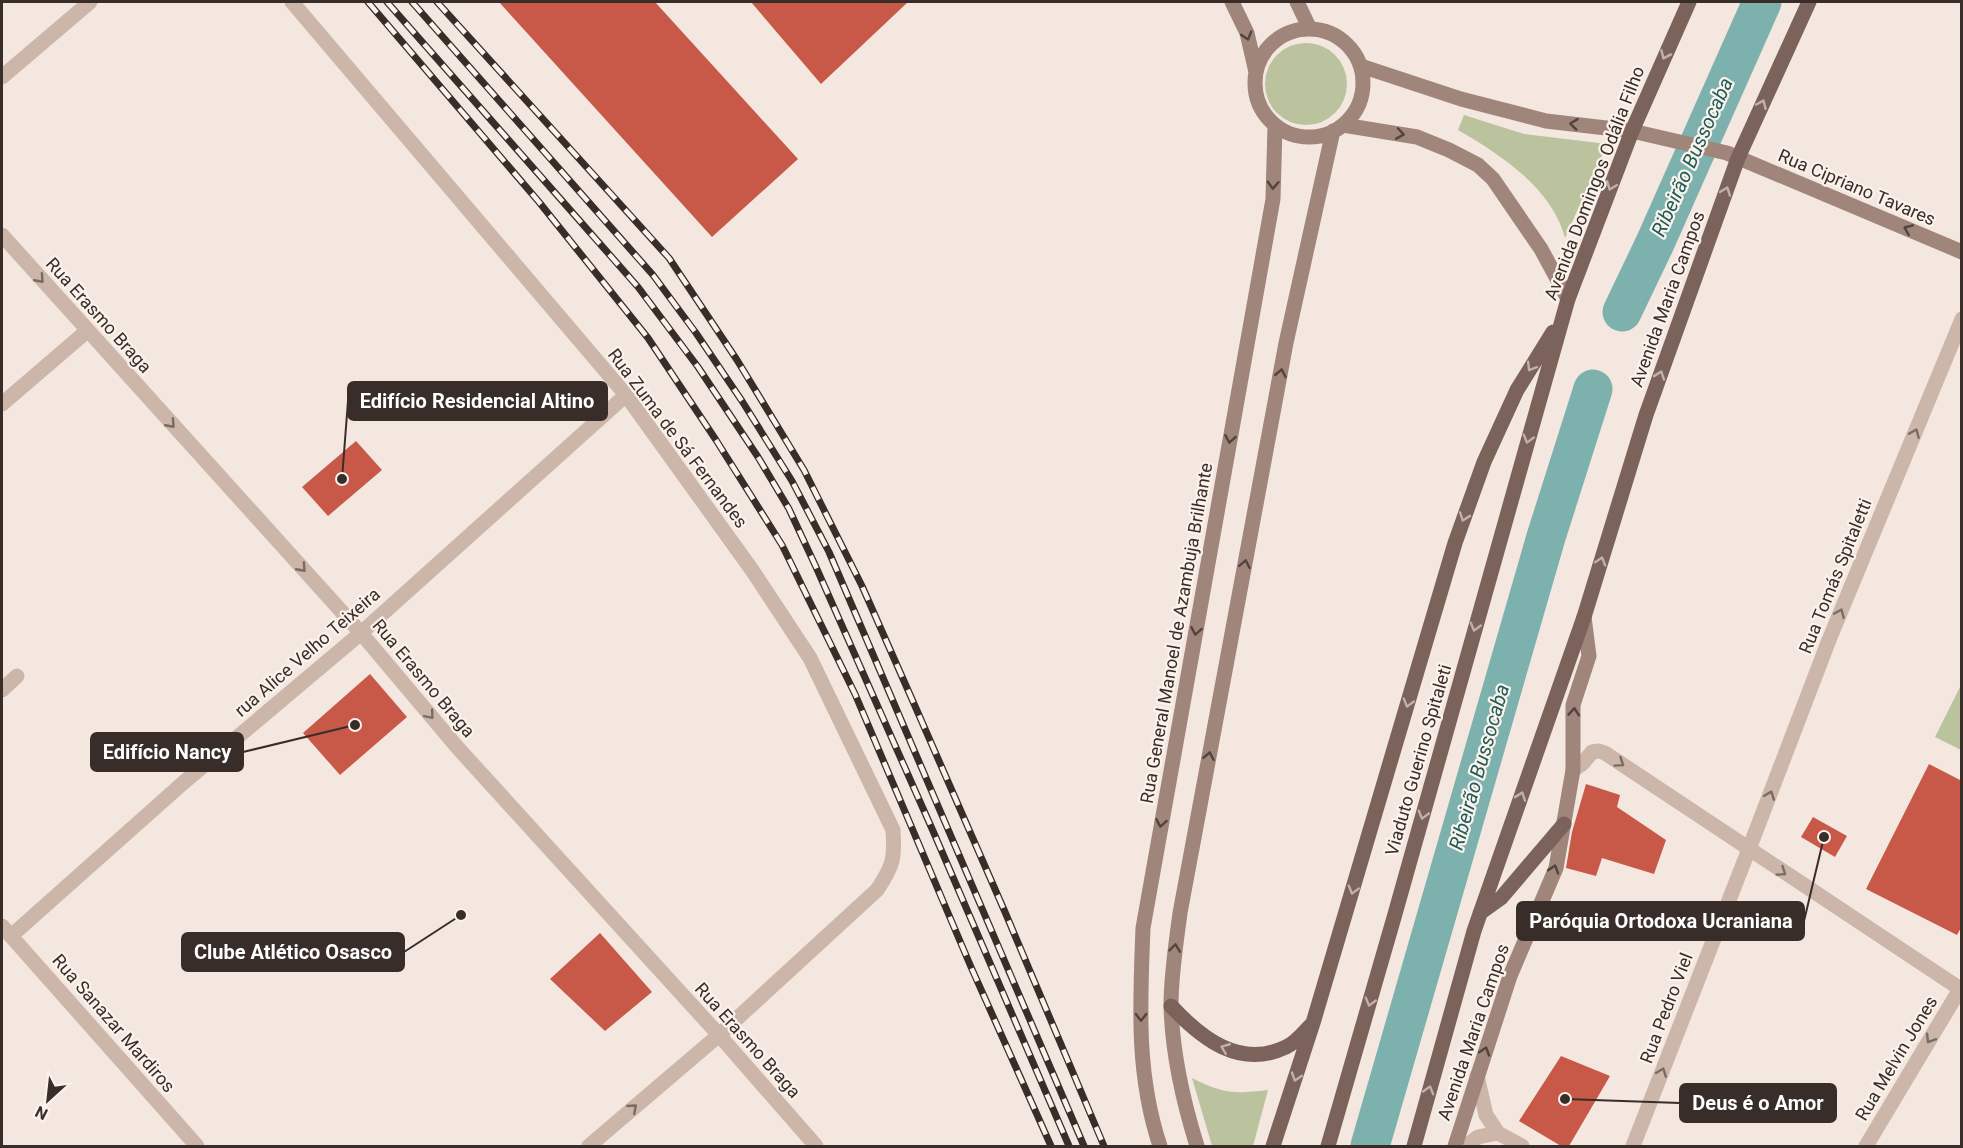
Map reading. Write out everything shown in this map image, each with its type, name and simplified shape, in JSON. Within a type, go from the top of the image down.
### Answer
[{"type":"main road","points":[[1232,2],[1247,33],[1256,72],[1255,87],[1258,102],[1265,115],[1275,126],[1288,133],[1319,136],[1338,128],[1352,116],[1362,92],[1361,66],[1351,48],[1342,40],[1321,30],[1295,31],[1282,37],[1270,46],[1256,72]]},
{"type":"main road","points":[[1297,2],[1310,29]]},
{"type":"main road","name":"Avenida Domingos Odália Filho","points":[[1544,383],[1568,299],[1639,133],[1689,2]]},
{"type":"main road","name":"Avenida Maria Campos","points":[[1413,1146],[1474,931],[1584,617],[1646,415],[1733,155],[1809,2]]},
{"type":"main road","name":"Rua Cipriano Tavares","points":[[1361,66],[1461,99],[1546,121],[1639,133],[1733,155],[1962,252]]},
{"type":"main road","name":"Rua General Manoel de Azambuja Brilhante","points":[[1161,1146],[1150,1115],[1140,1043],[1143,928],[1273,199],[1275,126]]},
{"type":"main road","points":[[1338,128],[1417,137],[1478,165],[1493,179],[1541,249],[1568,299]]},
{"type":"main road","points":[[1197,1146],[1181,1091],[1171,1006],[1173,968],[1182,901],[1286,343],[1338,128]]},
{"type":"main road","points":[[1273,1146],[1313,1023],[1455,543],[1484,462],[1517,390],[1562,317]]},
{"type":"main road","name":"Viaduto Guerino Spitaleti","points":[[1328,1146],[1544,383]]},
{"type":"main road","name":"Avenida Maria Campos","points":[[1455,1146],[1510,976],[1556,868],[1573,770],[1573,705],[1589,656],[1584,617]]},
{"type":"main road","points":[[1480,913],[1501,898],[1564,824]]},
{"type":"main road","points":[[1171,1006],[1208,1041],[1242,1054],[1268,1054],[1289,1046],[1313,1023]]},
{"type":"street","points":[[2,77],[90,2]]},
{"type":"street","name":"Rua Zuma de Sá Fernandes","points":[[291,2],[626,395],[752,570],[810,658],[893,830],[894,848],[891,868],[877,890],[719,1035],[589,1146]]},
{"type":"street","name":"Rua Erasmo Braga","points":[[2,235],[361,633],[457,747],[719,1035],[816,1146]]},
{"type":"street","name":"Rua Tomás Spitaletti","points":[[1749,849],[1829,640],[1962,319]]},
{"type":"street","points":[[2,404],[87,331]]},
{"type":"street","name":"rua Alice Velho Teixeira","points":[[6,931],[361,633],[626,395]]},
{"type":"street","points":[[2,690],[17,676]]},
{"type":"street","points":[[1573,770],[1592,752],[1605,753],[1961,990]]},
{"type":"street","name":"Rua Pedro Viel","points":[[1633,1146],[1749,849]]},
{"type":"street","name":"Rua Sanazar Mardiros","points":[[6,931],[197,1146]]},
{"type":"street","name":"Rua Melvin Jones","points":[[1866,1146],[1961,990]]},
{"type":"street","points":[[1477,1076],[1486,1115],[1498,1133],[1522,1146]]},
{"type":"street","points":[[1466,1146],[1478,1137],[1498,1133]]},
{"type":"green space","points":[[1306,43],[1322,46],[1335,55],[1344,68],[1347,84],[1344,100],[1335,113],[1322,122],[1306,125],[1290,122],[1277,113],[1268,100],[1265,84],[1268,68],[1277,55],[1290,46]]},
{"type":"green space","points":[[1464,115],[1524,134],[1607,144],[1565,238],[1558,220],[1537,188],[1491,150],[1458,130]]},
{"type":"green space","points":[[1961,685],[1961,750],[1935,737]]},
{"type":"green space","points":[[1192,1078],[1229,1092],[1268,1090],[1253,1146],[1212,1146]]},
{"type":"building","points":[[499,2],[655,2],[798,159],[712,237]]},
{"type":"building","points":[[751,2],[908,2],[821,84]]},
{"type":"building","points":[[356,441],[382,470],[328,516],[302,487]]},
{"type":"building","points":[[370,674],[407,717],[340,775],[303,733]]},
{"type":"building","points":[[1929,764],[1962,781],[1962,926],[1957,935],[1866,889]]},
{"type":"building","points":[[1586,784],[1620,795],[1617,807],[1666,840],[1654,874],[1602,858],[1596,876],[1566,868],[1572,832]]},
{"type":"building","points":[[1813,817],[1847,836],[1835,857],[1801,837]]},
{"type":"building","points":[[600,933],[652,992],[605,1031],[550,979]]},
{"type":"building","points":[[1561,1056],[1610,1076],[1569,1146],[1561,1146],[1519,1121]]},
{"type":"waterway","name":"Ribeirão Bussocaba","points":[[1622,312],[1762,2]]},
{"type":"waterway","name":"Ribeirão Bussocaba","points":[[1370,1146],[1546,537],[1593,389]]},
{"type":"railway","points":[[368,2],[539,202],[648,338],[782,545],[855,694],[971,967],[1051,1146]]},
{"type":"railway","points":[[387,2],[638,287],[698,367],[758,457],[789,509],[816,567],[1069,1146]]},
{"type":"railway","points":[[412,2],[653,275],[742,401],[792,481],[829,552],[1084,1146]]},
{"type":"railway","points":[[437,2],[669,258],[737,360],[804,470],[862,586],[1005,912],[1104,1146]]},
{"type":"place","name":"Edifício Residencial Altino","points":[[342,479]]},
{"type":"place","name":"Edifício Nancy","points":[[355,725]]},
{"type":"place","name":"Paróquia Ortodoxa Ucraniana","points":[[1824,837]]},
{"type":"place","name":"Clube Atlético Osasco","points":[[461,915]]},
{"type":"place","name":"Deus é o Amor","points":[[1565,1099]]}]
